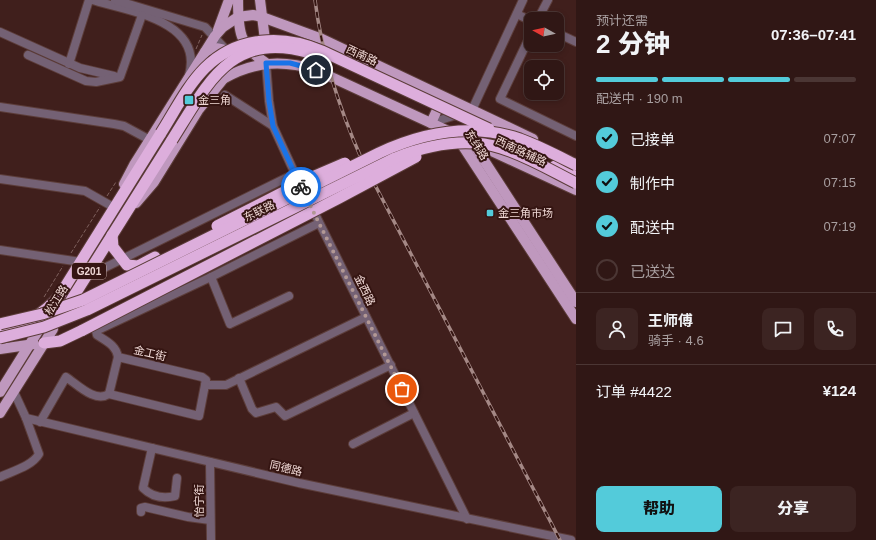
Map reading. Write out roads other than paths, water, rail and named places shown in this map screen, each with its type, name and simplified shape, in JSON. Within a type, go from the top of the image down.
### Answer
[{"type":"highway","name":"西南路","points":[[161,133],[188,90],[205,68],[213,61],[247,43],[265,40],[285,40],[322,50],[556,164],[576,177]]},
{"type":"highway","name":"西南路","points":[[172,140],[205,87],[229,62],[248,52],[288,48],[319,57],[556,164],[576,170]]},
{"type":"highway","name":"东联路","points":[[0,324],[62,307],[105,290],[395,146],[442,133],[482,131],[520,139],[576,165]]},
{"type":"highway","name":"松江路","points":[[60,295],[161,133]]},
{"type":"highway","name":"松江路","points":[[53,329],[172,140]]},
{"type":"highway","name":"东联路","points":[[0,338],[44,327],[87,310],[395,158],[422,149],[448,144],[476,143],[500,148],[576,183]]},
{"type":"highway","points":[[44,343],[60,341],[83,330],[339,198],[412,158],[448,144]]},
{"type":"highway","points":[[112,235],[113,248],[121,260],[132,267],[138,266],[323,172],[395,146]]},
{"type":"highway","name":"G201","points":[[0,331],[29,321],[41,315],[60,295]]},
{"type":"highway","points":[[0,338],[53,329]]},
{"type":"main road","points":[[215,36],[229,0]]},
{"type":"main road","points":[[238,0],[238,17],[241,35],[249,50],[266,63]]},
{"type":"main road","points":[[260,0],[266,41],[266,63]]},
{"type":"main road","name":"西南路","points":[[238,17],[244,15],[262,17],[322,39],[472,110]]},
{"type":"main road","points":[[115,208],[128,177],[204,52],[222,27],[238,17]]},
{"type":"main road","points":[[126,214],[148,190],[199,109],[225,78],[232,66],[230,54],[219,48],[209,49],[204,52]]},
{"type":"main road","points":[[225,78],[243,69],[266,63],[290,63],[316,70],[455,134]]},
{"type":"main road","points":[[431,123],[443,96]]},
{"type":"main road","name":"东纬路","points":[[472,110],[455,134],[576,319]]},
{"type":"main road","name":"东纬路","points":[[472,110],[472,142],[576,302]]},
{"type":"main road","name":"西南路辅路","points":[[472,110],[576,160]]},
{"type":"main road","name":"西南路辅路","points":[[455,134],[576,190]]},
{"type":"main road","name":"松江路","points":[[0,392],[60,295]]},
{"type":"main road","points":[[0,327],[29,321]]},
{"type":"main road","name":"松江路","points":[[0,413],[53,329]]},
{"type":"main road","points":[[0,349],[44,343]]},
{"type":"street","points":[[70,64],[89,0]]},
{"type":"street","points":[[92,0],[164,23],[182,36],[187,43],[192,60],[188,78]]},
{"type":"street","points":[[115,0],[205,27],[215,36],[230,54]]},
{"type":"street","points":[[431,123],[472,110],[523,0]]},
{"type":"street","points":[[542,12],[548,0]]},
{"type":"street","points":[[517,14],[524,18]]},
{"type":"street","points":[[120,77],[142,15]]},
{"type":"street","points":[[205,27],[238,17]]},
{"type":"street","points":[[0,32],[70,64],[89,71],[120,77]]},
{"type":"street","points":[[564,37],[576,42]]},
{"type":"street","points":[[524,49],[500,99],[576,136]]},
{"type":"street","points":[[28,55],[86,81],[96,82],[120,77]]},
{"type":"street","name":"金西路","points":[[266,63],[269,101],[273,126],[294,174],[467,519]]},
{"type":"street","points":[[225,95],[273,126]]},
{"type":"street","points":[[0,107],[124,126],[150,140]]},
{"type":"street","points":[[86,278],[294,174]]},
{"type":"street","points":[[0,180],[85,192],[115,208]]},
{"type":"street","name":"金工街","points":[[205,385],[206,380],[202,377],[118,357],[117,351],[97,335],[96,331],[211,277],[319,223]]},
{"type":"street","points":[[0,250],[81,262]]},
{"type":"street","points":[[211,277],[230,324],[289,296]]},
{"type":"street","points":[[109,394],[199,416],[205,385],[226,385],[366,317]]},
{"type":"street","points":[[40,422],[66,377],[97,398],[103,398],[109,394],[118,357]]},
{"type":"street","points":[[239,378],[252,409],[256,413],[276,407],[285,416],[391,365]]},
{"type":"street","points":[[0,477],[36,460],[39,454],[26,418],[14,392]]},
{"type":"street","points":[[353,444],[414,413]]},
{"type":"street","name":"同德路","points":[[26,418],[210,462],[537,536],[570,540]]},
{"type":"street","points":[[152,448],[143,488],[150,495],[166,498],[175,496],[177,478]]},
{"type":"street","name":"怡宁街","points":[[210,462],[210,540]]},
{"type":"street","points":[[141,512],[141,508],[145,507],[188,517],[210,520]]},
{"type":"railway","points":[[315,0],[322,41],[332,82],[362,160],[560,540]]},
{"type":"place","name":"金三角","points":[[189,100]]},
{"type":"place","name":"金三角市场","points":[[490,213]]}]
